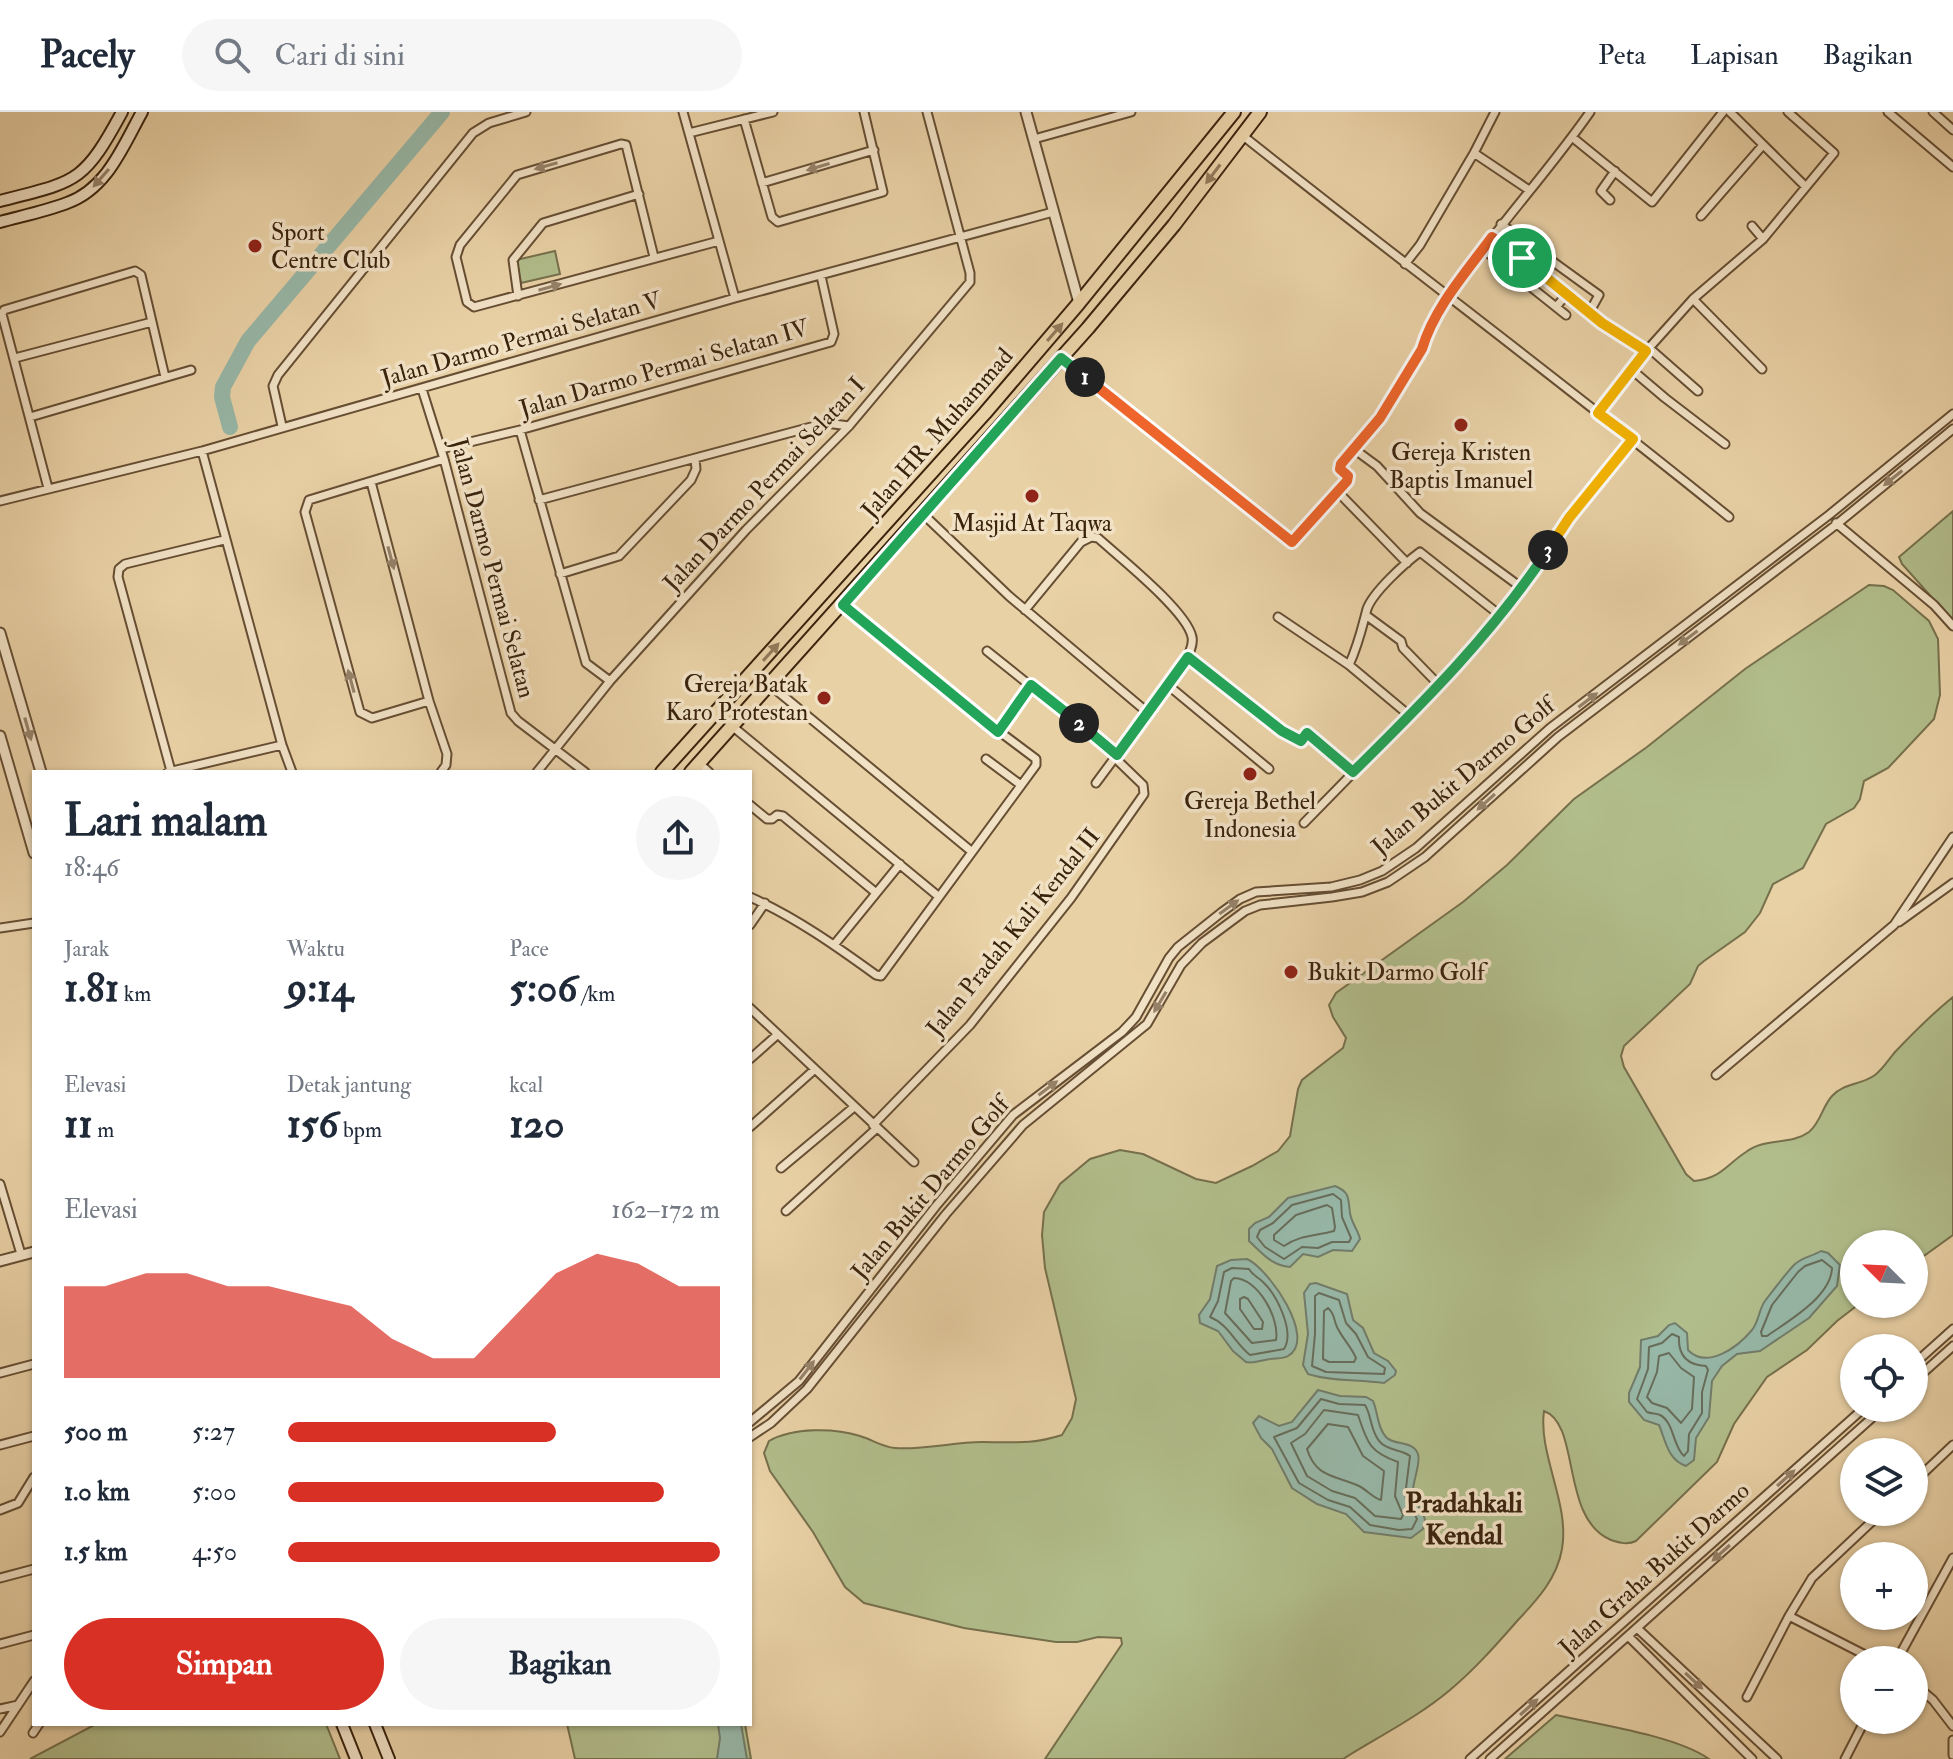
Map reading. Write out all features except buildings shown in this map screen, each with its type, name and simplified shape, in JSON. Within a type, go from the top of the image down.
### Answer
[{"type":"main road","points":[[0,201],[62,185],[77,178],[103,147],[122,112]]},
{"type":"main road","points":[[0,222],[70,203],[94,187],[114,163],[142,112]]},
{"type":"main road","name":"Jalan HR. Muhammad","points":[[664,770],[985,413],[1234,112]]},
{"type":"main road","name":"Jalan HR. Muhammad","points":[[700,769],[732,726],[1001,426],[1165,236],[1260,112]]},
{"type":"main road","points":[[985,413],[1001,426]]},
{"type":"main road","points":[[855,559],[863,570],[871,572]]},
{"type":"main road","points":[[834,582],[846,588],[847,600]]},
{"type":"main road","points":[[343,1726],[356,1759]]},
{"type":"main road","points":[[376,1726],[389,1759]]},
{"type":"street","points":[[282,426],[273,386],[278,375],[473,133],[489,123],[526,112]]},
{"type":"street","points":[[683,112],[735,298]]},
{"type":"street","points":[[689,133],[773,112]]},
{"type":"street","points":[[744,119],[772,217],[778,222],[880,195],[884,188],[864,112]]},
{"type":"street","points":[[927,112],[961,237]]},
{"type":"street","points":[[1026,112],[1079,303]]},
{"type":"street","points":[[1092,112],[1094,121]]},
{"type":"street","points":[[1034,139],[1131,112]]},
{"type":"street","points":[[1405,264],[1420,245],[1495,112]]},
{"type":"street","points":[[1061,358],[1290,541],[1295,540],[1348,478],[1340,466],[1380,418],[1449,298],[1501,224],[1590,112]]},
{"type":"street","points":[[1572,137],[1650,201],[1655,200],[1723,112]]},
{"type":"street","points":[[1730,112],[1806,187]]},
{"type":"street","points":[[1598,413],[1647,349],[1693,299],[1763,239],[1834,153],[1788,112]]},
{"type":"street","points":[[1888,112],[1953,167]]},
{"type":"street","points":[[1933,112],[1953,130]]},
{"type":"street","points":[[1242,135],[1729,517]]},
{"type":"street","points":[[654,257],[626,145],[623,144],[517,175],[457,251],[467,302],[474,307],[719,241]]},
{"type":"street","points":[[1701,216],[1763,145]]},
{"type":"street","points":[[762,183],[874,150]]},
{"type":"street","points":[[1474,153],[1529,190]]},
{"type":"street","points":[[1610,200],[1601,191],[1615,171]]},
{"type":"street","points":[[518,296],[513,260],[543,223],[639,194]]},
{"type":"street","name":"Jalan Darmo Permai Selatan V","points":[[0,501],[202,451],[735,298],[1053,212]]},
{"type":"street","points":[[1501,224],[1599,295],[1589,313]]},
{"type":"street","points":[[1752,226],[1763,239]]},
{"type":"street","name":"Jalan Darmo Permai Selatan I","points":[[538,770],[610,681],[746,530],[849,426],[970,282],[961,237]]},
{"type":"street","points":[[1492,237],[1589,313],[1647,349],[1698,391]]},
{"type":"street","points":[[1483,249],[1566,315]]},
{"type":"street","points":[[48,488],[2,314],[6,308],[135,271],[141,275],[165,377]]},
{"type":"street","name":"Jalan Darmo Permai Selatan IV","points":[[441,449],[520,430],[831,342],[834,334],[821,276]]},
{"type":"street","points":[[1556,307],[1567,294]]},
{"type":"street","points":[[1693,299],[1762,369]]},
{"type":"street","points":[[15,358],[152,322]]},
{"type":"street","points":[[30,417],[191,370]]},
{"type":"street","points":[[1632,370],[1725,444]]},
{"type":"street","name":"Jalan Darmo Permai Selatan","points":[[422,389],[444,459],[511,713],[582,770]]},
{"type":"street","name":"Jalan Bukit Darmo Golf","points":[[752,1420],[799,1381],[936,1206],[1013,1115],[1129,1024],[1178,947],[1240,899],[1256,892],[1331,887],[1382,871],[1416,848],[1550,728],[1829,515],[1953,414]]},
{"type":"street","points":[[539,500],[826,423],[849,426]]},
{"type":"street","name":"Jalan Bukit Darmo Golf","points":[[752,1436],[771,1423],[807,1389],[946,1214],[1023,1125],[1147,1024],[1181,965],[1202,943],[1245,911],[1260,905],[1362,892],[1388,882],[1425,857],[1558,737],[1837,524],[1953,429]]},
{"type":"street","points":[[520,430],[586,663],[610,681]]},
{"type":"street","points":[[1304,823],[1440,686],[1501,616],[1569,518],[1633,439]]},
{"type":"street","points":[[1354,449],[1377,466],[1420,513],[1522,588]]},
{"type":"street","points":[[202,451],[224,540],[291,770]]},
{"type":"street","points":[[429,701],[372,718],[360,712],[305,512],[309,500],[444,459]]},
{"type":"street","points":[[560,574],[602,563],[625,551],[691,480],[696,469],[695,459]]},
{"type":"street","points":[[371,482],[429,701],[447,754],[442,770]]},
{"type":"street","points":[[1338,492],[1407,563]]},
{"type":"street","points":[[923,514],[1025,610],[1147,712]]},
{"type":"street","points":[[1829,515],[1934,605],[1953,626]]},
{"type":"street","points":[[1025,610],[1081,542],[1091,537],[1098,538],[1183,620],[1192,637],[1188,657],[1169,686],[1096,783]]},
{"type":"street","points":[[168,770],[118,577],[119,569],[125,564],[224,540]]},
{"type":"street","points":[[1349,665],[1368,607],[1384,586],[1418,553],[1422,553],[1501,616]]},
{"type":"street","points":[[752,898],[881,976],[1036,765],[1036,759],[998,732],[847,600]]},
{"type":"street","points":[[1367,616],[1401,641],[1403,648],[1440,686]]},
{"type":"street","points":[[1278,617],[1349,665],[1410,716]]},
{"type":"street","points":[[0,633],[40,770]]},
{"type":"street","points":[[987,651],[1116,756]]},
{"type":"street","points":[[1188,657],[1282,731],[1301,741],[1307,733],[1353,772]]},
{"type":"street","points":[[770,685],[971,851]]},
{"type":"street","points":[[998,732],[1031,685]]},
{"type":"street","points":[[1169,686],[1269,769]]},
{"type":"street","points":[[732,726],[938,896]]},
{"type":"street","points":[[0,736],[32,846]]},
{"type":"street","points":[[177,770],[282,745]]},
{"type":"street","name":"Jalan Pradah Kali Kendal II","points":[[875,1127],[970,1025],[1071,898],[1136,807],[1144,794],[1143,785],[1116,756]]},
{"type":"street","points":[[986,759],[1021,785]]},
{"type":"street","points":[[752,807],[767,819],[783,816],[875,892]]},
{"type":"street","points":[[1894,925],[1953,837]]},
{"type":"street","points":[[834,945],[900,864]]},
{"type":"street","points":[[1716,1075],[1894,925],[1953,883]]},
{"type":"street","points":[[752,922],[765,903]]},
{"type":"street","points":[[0,928],[32,923]]},
{"type":"street","points":[[752,1010],[914,1162]]},
{"type":"street","points":[[752,1057],[777,1035]]},
{"type":"street","points":[[752,1125],[814,1070]]},
{"type":"street","points":[[781,1168],[854,1107]]},
{"type":"street","points":[[786,1211],[875,1127]]},
{"type":"street","points":[[0,1184],[21,1254]]},
{"type":"street","points":[[0,1261],[32,1252]]},
{"type":"street","points":[[1928,1351],[1953,1329]]},
{"type":"street","points":[[1928,1368],[1953,1346]]},
{"type":"street","points":[[0,1373],[32,1365]]},
{"type":"street","name":"Jalan Graha Bukit Darmo","points":[[1470,1759],[1848,1422]]},
{"type":"street","name":"Jalan Graha Bukit Darmo","points":[[1490,1759],[1867,1422]]},
{"type":"street","points":[[0,1445],[32,1437]]},
{"type":"street","points":[[1928,1469],[1953,1445]]},
{"type":"street","points":[[0,1510],[18,1503],[32,1480]]},
{"type":"street","points":[[1747,1697],[1812,1578],[1867,1526]]},
{"type":"street","points":[[1905,1646],[1953,1558]]},
{"type":"street","points":[[0,1578],[32,1570]]},
{"type":"street","points":[[1789,1616],[1848,1646]]},
{"type":"street","points":[[1637,1628],[1777,1759]]},
{"type":"street","points":[[0,1644],[32,1636]]},
{"type":"street","points":[[1628,1636],[1752,1759]]},
{"type":"street","points":[[0,1732],[32,1684]]},
{"type":"street","points":[[1928,1696],[1953,1726]]},
{"type":"street","points":[[0,1709],[18,1705]]},
{"type":"street","points":[[33,1733],[38,1726]]},
{"type":"street","points":[[1845,1759],[1858,1734]]},
{"type":"street","points":[[1953,1740],[1953,1755]]},
{"type":"green space","points":[[555,251],[560,274],[521,283],[516,260]]},
{"type":"green space","points":[[1953,511],[1953,621],[1899,557]]},
{"type":"green space","name":"Bukit Darmo Golf","points":[[1869,585],[1884,586],[1929,621],[1938,639],[1940,695],[1934,719],[1888,768],[1864,781],[1860,799],[1854,808],[1826,824],[1803,868],[1773,884],[1760,913],[1745,932],[1698,966],[1690,984],[1624,1046],[1621,1056],[1624,1067],[1686,1174],[1694,1181],[1703,1180],[1717,1174],[1753,1147],[1794,1139],[1809,1132],[1836,1092],[1875,1075],[1916,1030],[1953,997],[1953,1235],[1928,1253],[1928,1230],[1840,1230],[1841,1318],[1807,1350],[1767,1377],[1734,1424],[1717,1462],[1636,1541],[1614,1541],[1595,1529],[1584,1513],[1577,1493],[1563,1434],[1555,1419],[1544,1411],[1545,1445],[1562,1514],[1563,1532],[1559,1560],[1546,1588],[1494,1647],[1450,1690],[1343,1759],[1045,1759],[1122,1644],[1121,1638],[1098,1637],[1077,1642],[1056,1642],[964,1628],[864,1603],[845,1587],[813,1532],[770,1471],[764,1453],[769,1441],[790,1433],[827,1430],[860,1436],[890,1447],[906,1448],[971,1442],[1031,1442],[1062,1435],[1072,1418],[1076,1399],[1045,1268],[1042,1235],[1044,1212],[1060,1184],[1090,1159],[1120,1150],[1143,1154],[1196,1179],[1216,1183],[1278,1151],[1290,1136],[1302,1080],[1343,1048],[1346,1038],[1329,1005],[1336,993],[1463,902],[1507,865],[1574,799],[1647,747],[1745,669]]},
{"type":"green space","points":[[1556,1715],[1657,1737],[1709,1759],[1505,1759]]},
{"type":"green space","points":[[92,1726],[327,1726],[340,1759],[30,1759]]},
{"type":"green space","points":[[567,1726],[745,1726],[751,1759],[575,1759]]},
{"type":"water","points":[[1335,1186],[1347,1196],[1360,1239],[1352,1251],[1333,1250],[1318,1257],[1303,1254],[1290,1267],[1273,1261],[1249,1241],[1249,1229],[1269,1217],[1288,1198]]},
{"type":"water","points":[[1821,1251],[1828,1253],[1840,1265],[1837,1286],[1809,1318],[1760,1351],[1737,1354],[1722,1366],[1712,1381],[1709,1417],[1696,1438],[1694,1460],[1686,1466],[1680,1463],[1668,1450],[1659,1425],[1644,1420],[1629,1402],[1629,1393],[1640,1367],[1641,1340],[1658,1336],[1675,1323],[1687,1333],[1688,1350],[1696,1356],[1704,1358],[1722,1354],[1752,1330],[1765,1301],[1793,1266]]},
{"type":"water","points":[[1247,1259],[1277,1289],[1294,1320],[1296,1347],[1286,1357],[1246,1362],[1218,1331],[1200,1323],[1199,1315],[1210,1299],[1217,1266],[1231,1260]]},
{"type":"water","points":[[1316,1283],[1347,1294],[1353,1320],[1363,1328],[1374,1353],[1388,1361],[1396,1371],[1395,1375],[1384,1383],[1308,1374],[1303,1365],[1308,1334],[1304,1293],[1310,1284]]},
{"type":"water","points":[[1318,1390],[1340,1396],[1366,1397],[1373,1401],[1386,1437],[1416,1450],[1418,1462],[1413,1495],[1425,1520],[1423,1529],[1411,1538],[1364,1532],[1346,1514],[1317,1504],[1292,1488],[1272,1449],[1253,1423],[1259,1416],[1279,1426],[1292,1422]]},
{"type":"water","points":[[718,1726],[741,1726],[747,1759],[717,1759]]},
{"type":"waterway","points":[[230,427],[222,397],[223,387],[248,341],[442,112]]},
{"type":"place","name":"Sport Centre Club","points":[[255,246]]},
{"type":"place","name":"Gereja Kristen Baptis Imanuel","points":[[1461,425]]},
{"type":"place","name":"Masjid At Taqwa","points":[[1032,496]]},
{"type":"place","name":"Gereja Batak Karo Protestan","points":[[824,698]]},
{"type":"place","name":"Gereja Bethel Indonesia","points":[[1250,774]]},
{"type":"place","name":"Bukit Darmo Golf","points":[[1291,972]]},
{"type":"district","name":"Pradahkali Kendal","points":[[1464,1518]]},
{"type":"route","points":[[1492,237],[1522,258],[1602,323],[1646,351],[1598,413],[1633,439],[1569,518],[1522,588],[1477,646],[1353,772],[1307,733],[1301,741],[1282,731],[1188,657],[1117,755],[1031,685],[998,732],[843,605],[1061,358],[1292,542],[1347,481],[1348,476],[1340,469],[1341,464],[1380,418],[1422,349],[1425,336],[1492,237]]}]
